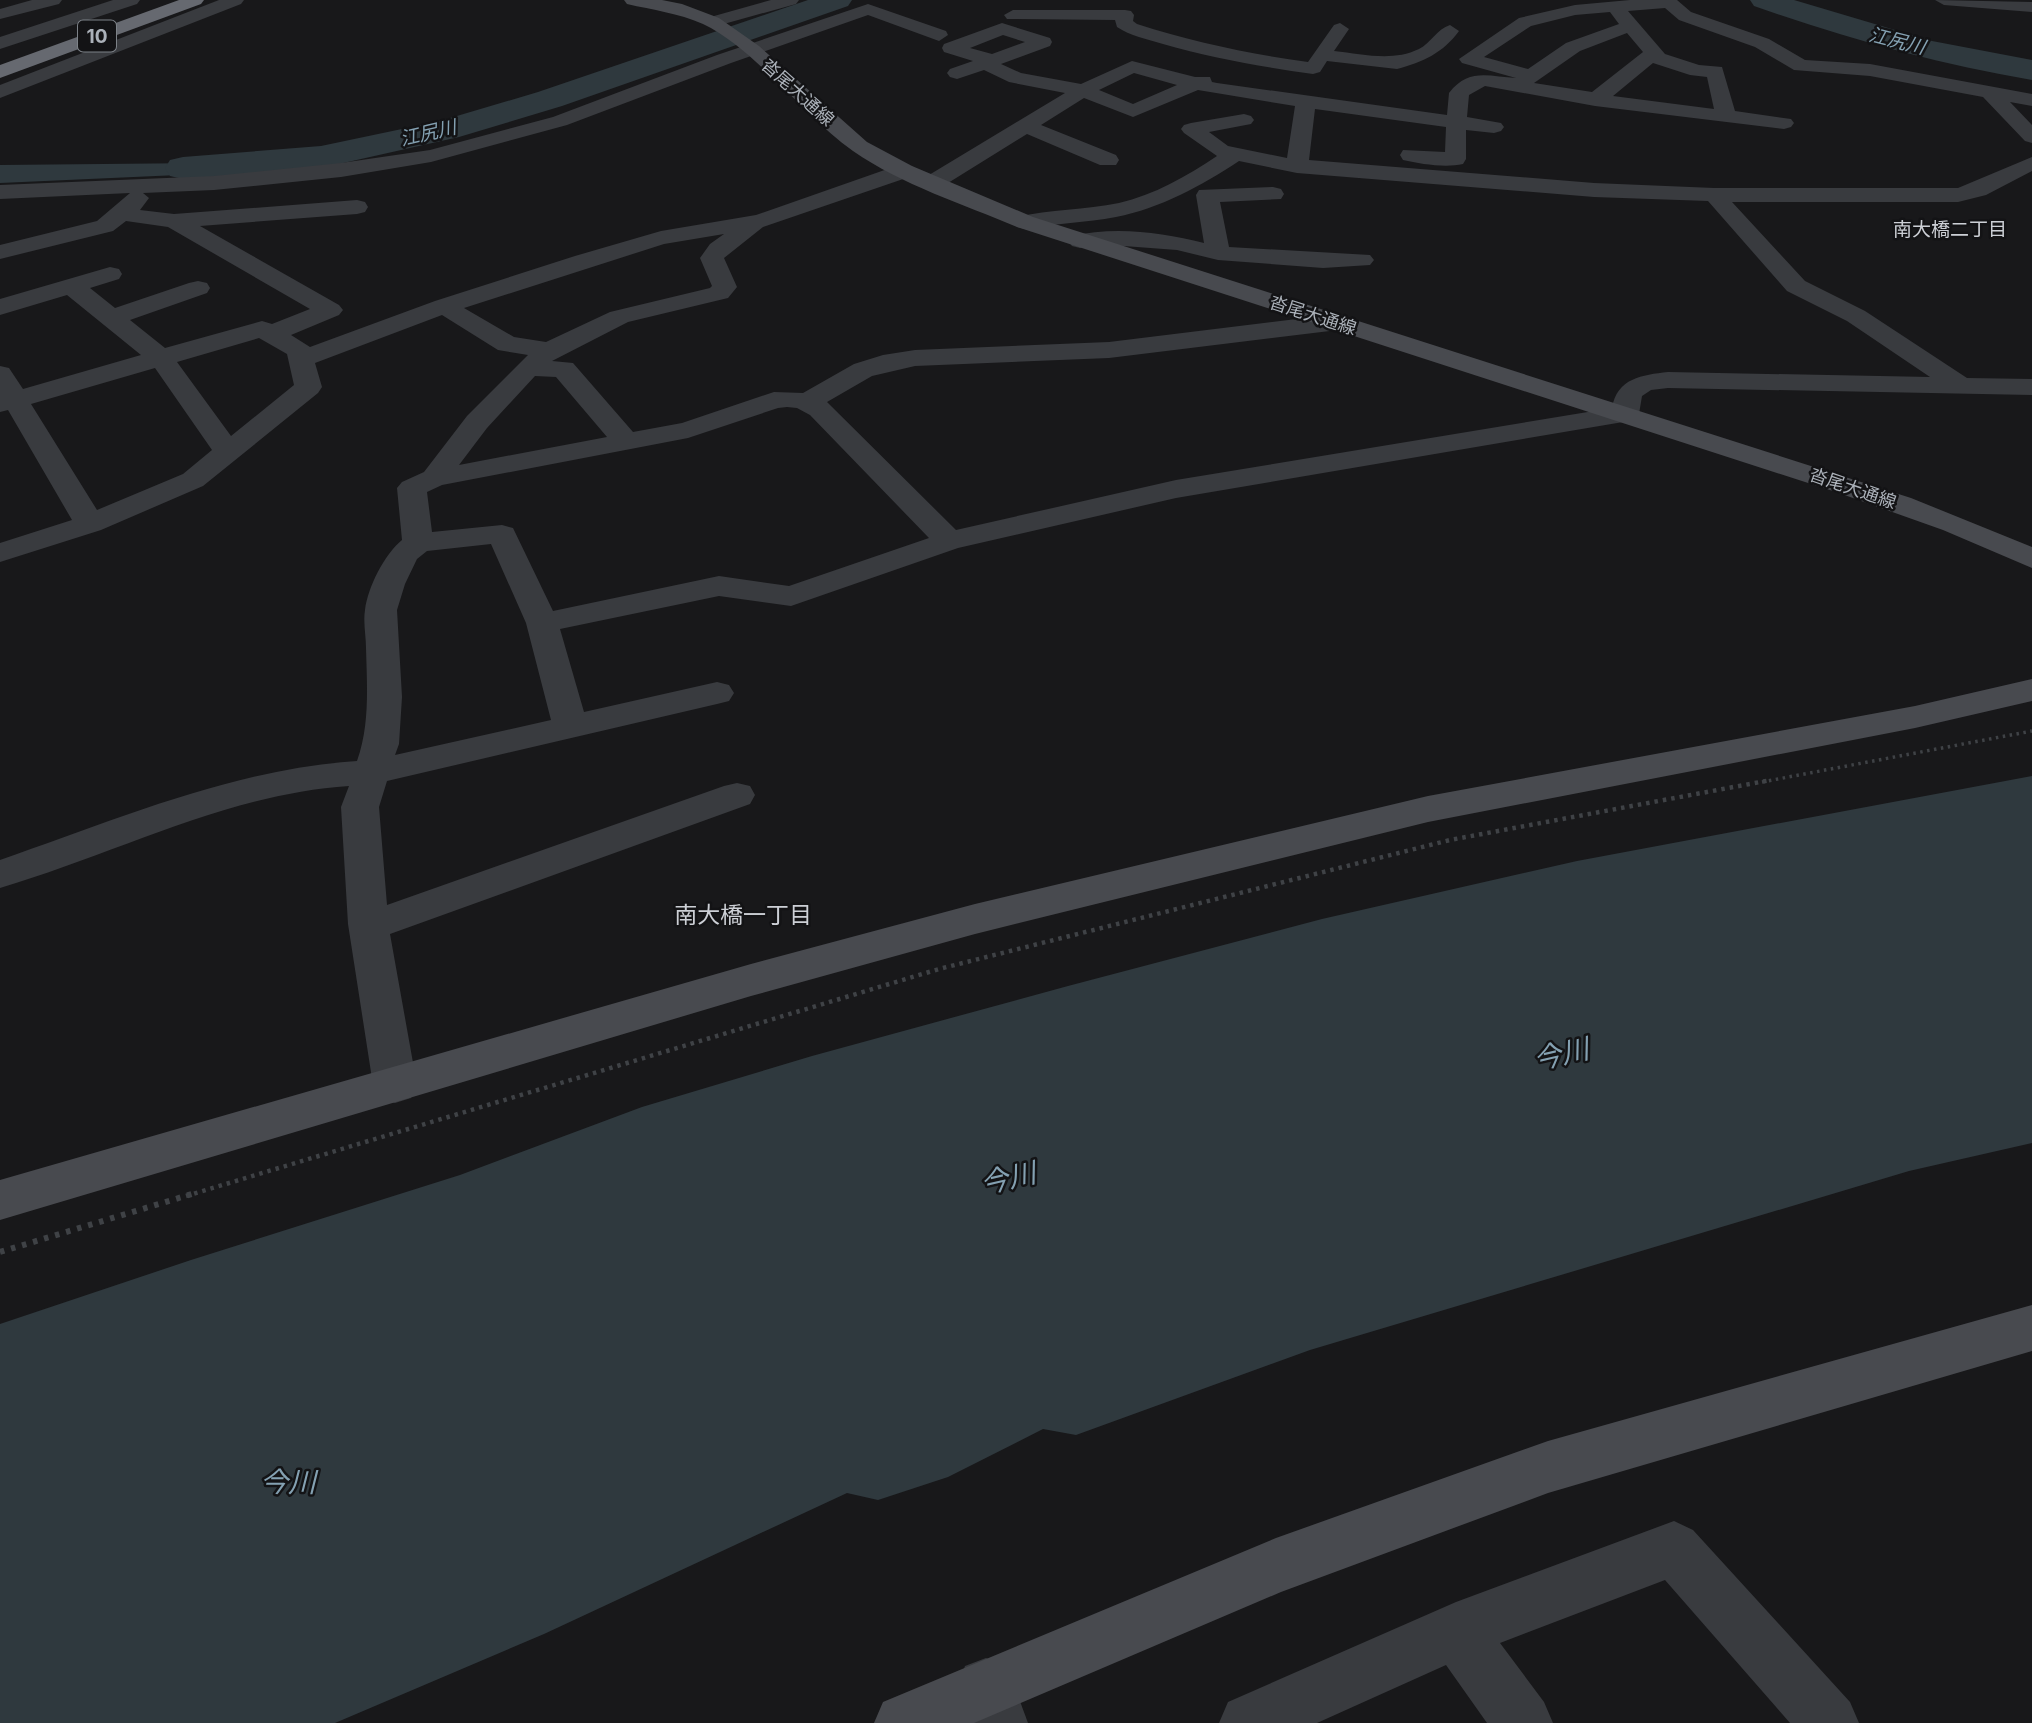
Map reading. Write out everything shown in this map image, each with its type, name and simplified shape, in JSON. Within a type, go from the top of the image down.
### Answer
[{"type":"highway","name":"10","points":[[0,59],[165,0]]},
{"type":"highway","name":"10","points":[[0,72],[195,0]]},
{"type":"main road","name":"沓尾大通線","points":[[633,0],[682,9],[713,22],[752,50],[860,146],[904,171],[1025,222],[1625,414],[1933,516],[2032,559]]},
{"type":"main road","points":[[0,1200],[764,976],[1193,864],[1428,809],[1914,718],[2032,690]]},
{"type":"main road","points":[[904,1723],[992,1705],[1276,1566],[1548,1466],[2032,1328]]},
{"type":"street","points":[[0,14],[53,0]]},
{"type":"street","points":[[0,43],[131,0]]},
{"type":"street","points":[[0,92],[235,0]]},
{"type":"street","points":[[713,22],[790,0]]},
{"type":"street","points":[[1944,0],[2032,7]]},
{"type":"street","points":[[1784,123],[1595,100],[1523,81],[1469,60],[1525,22],[1574,10],[1669,2],[1685,16],[1762,43],[1801,66],[1870,70],[2032,100]]},
{"type":"street","points":[[1615,7],[1652,54],[1697,71],[1715,71],[1726,117]]},
{"type":"street","points":[[0,191],[148,186],[281,177],[442,153],[560,121],[868,9],[939,35]]},
{"type":"street","points":[[1023,10],[1150,14]]},
{"type":"street","points":[[1125,15],[1124,23],[1131,28],[1186,46],[1313,68],[1340,29]]},
{"type":"street","points":[[0,24],[39,32]]},
{"type":"street","points":[[1322,55],[1404,62],[1476,79],[1523,81],[1573,47],[1630,26]]},
{"type":"street","points":[[1372,110],[1404,62],[1428,52],[1450,31]]},
{"type":"street","points":[[932,183],[1083,90],[1186,46]]},
{"type":"street","points":[[1595,100],[1652,54]]},
{"type":"street","points":[[957,73],[988,61],[1022,80],[1083,90],[1133,111],[1255,60]]},
{"type":"street","points":[[1103,62],[1195,85],[1494,127]]},
{"type":"street","points":[[1022,80],[1055,67]]},
{"type":"street","points":[[1244,120],[1192,129],[1221,151],[1265,161],[1333,148],[1455,159],[1459,93],[1476,79]]},
{"type":"street","points":[[1989,92],[2032,137]]},
{"type":"street","points":[[1299,156],[1306,102]]},
{"type":"street","points":[[1024,125],[1108,160]]},
{"type":"street","points":[[1025,222],[1117,210],[1150,200],[1206,173],[1235,155]]},
{"type":"street","points":[[1299,156],[1567,189],[1714,195],[1958,195],[1978,190],[2032,163]]},
{"type":"street","points":[[1265,161],[1290,257]]},
{"type":"street","points":[[302,359],[444,306],[583,261],[662,239],[760,221],[904,171]]},
{"type":"street","points":[[0,252],[105,226],[122,214],[148,186]]},
{"type":"street","points":[[1218,253],[1207,195],[1273,194]]},
{"type":"street","points":[[1714,195],[1796,286],[1856,316],[1963,387]]},
{"type":"street","points":[[122,214],[174,221],[357,207]]},
{"type":"street","points":[[174,221],[331,310],[271,334]]},
{"type":"street","points":[[433,478],[477,422],[528,368],[549,350],[619,317],[719,293],[725,287],[712,258],[718,249],[760,221]]},
{"type":"street","points":[[1080,241],[1097,237],[1177,243],[1218,253],[1323,261],[1362,260]]},
{"type":"street","points":[[0,307],[110,274]]},
{"type":"street","points":[[72,286],[161,358],[229,452]]},
{"type":"street","points":[[111,318],[198,288]]},
{"type":"street","points":[[444,306],[507,344],[549,350]]},
{"type":"street","points":[[808,401],[863,370],[883,363],[915,358],[1109,350],[1338,322]]},
{"type":"street","points":[[0,553],[90,524],[193,480],[307,387],[299,350],[262,329],[9,402]]},
{"type":"street","points":[[528,368],[564,369],[627,442]]},
{"type":"street","points":[[0,374],[9,402],[90,524]]},
{"type":"street","points":[[542,623],[719,586],[791,596],[950,541],[1176,489],[1625,414],[1626,398],[1632,389],[1645,383],[1668,380],[2032,387]]},
{"type":"street","points":[[418,543],[412,488],[433,478],[688,429],[774,400],[789,398],[808,401],[820,409],[950,541]]},
{"type":"street","points":[[395,1085],[368,924],[360,807],[381,744],[385,697],[381,610],[389,584],[404,554],[418,543],[502,534],[542,623],[571,728]]},
{"type":"street","points":[[0,874],[209,801],[315,776],[372,772],[717,693]]},
{"type":"street","points":[[368,924],[400,916],[737,795]]},
{"type":"street","points":[[1249,1723],[1456,1631],[1674,1549],[1829,1723]]},
{"type":"street","points":[[1456,1631],[1523,1723]]},
{"type":"path","points":[[0,1252],[952,965],[1450,840],[2032,732]]},
{"type":"water","points":[[314,162],[245,172],[0,183],[0,165]]},
{"type":"water","name":"今川","points":[[2032,776],[2032,1143],[1909,1171],[1310,1350],[1076,1435],[1043,1429],[948,1477],[878,1500],[847,1493],[544,1634],[335,1723],[0,1723],[0,1324],[460,1175],[642,1107],[812,1056],[1068,986],[1322,919],[1577,861]]},
{"type":"waterway","name":"江尻川","points":[[183,168],[321,157],[447,130],[550,99],[837,0]]},
{"type":"waterway","name":"江尻川","points":[[1765,0],[1897,42],[2032,70]]},
{"type":"district","name":"南大橋二丁目","points":[[1950,229]]},
{"type":"district","name":"南大橋一丁目","points":[[743,915]]}]
